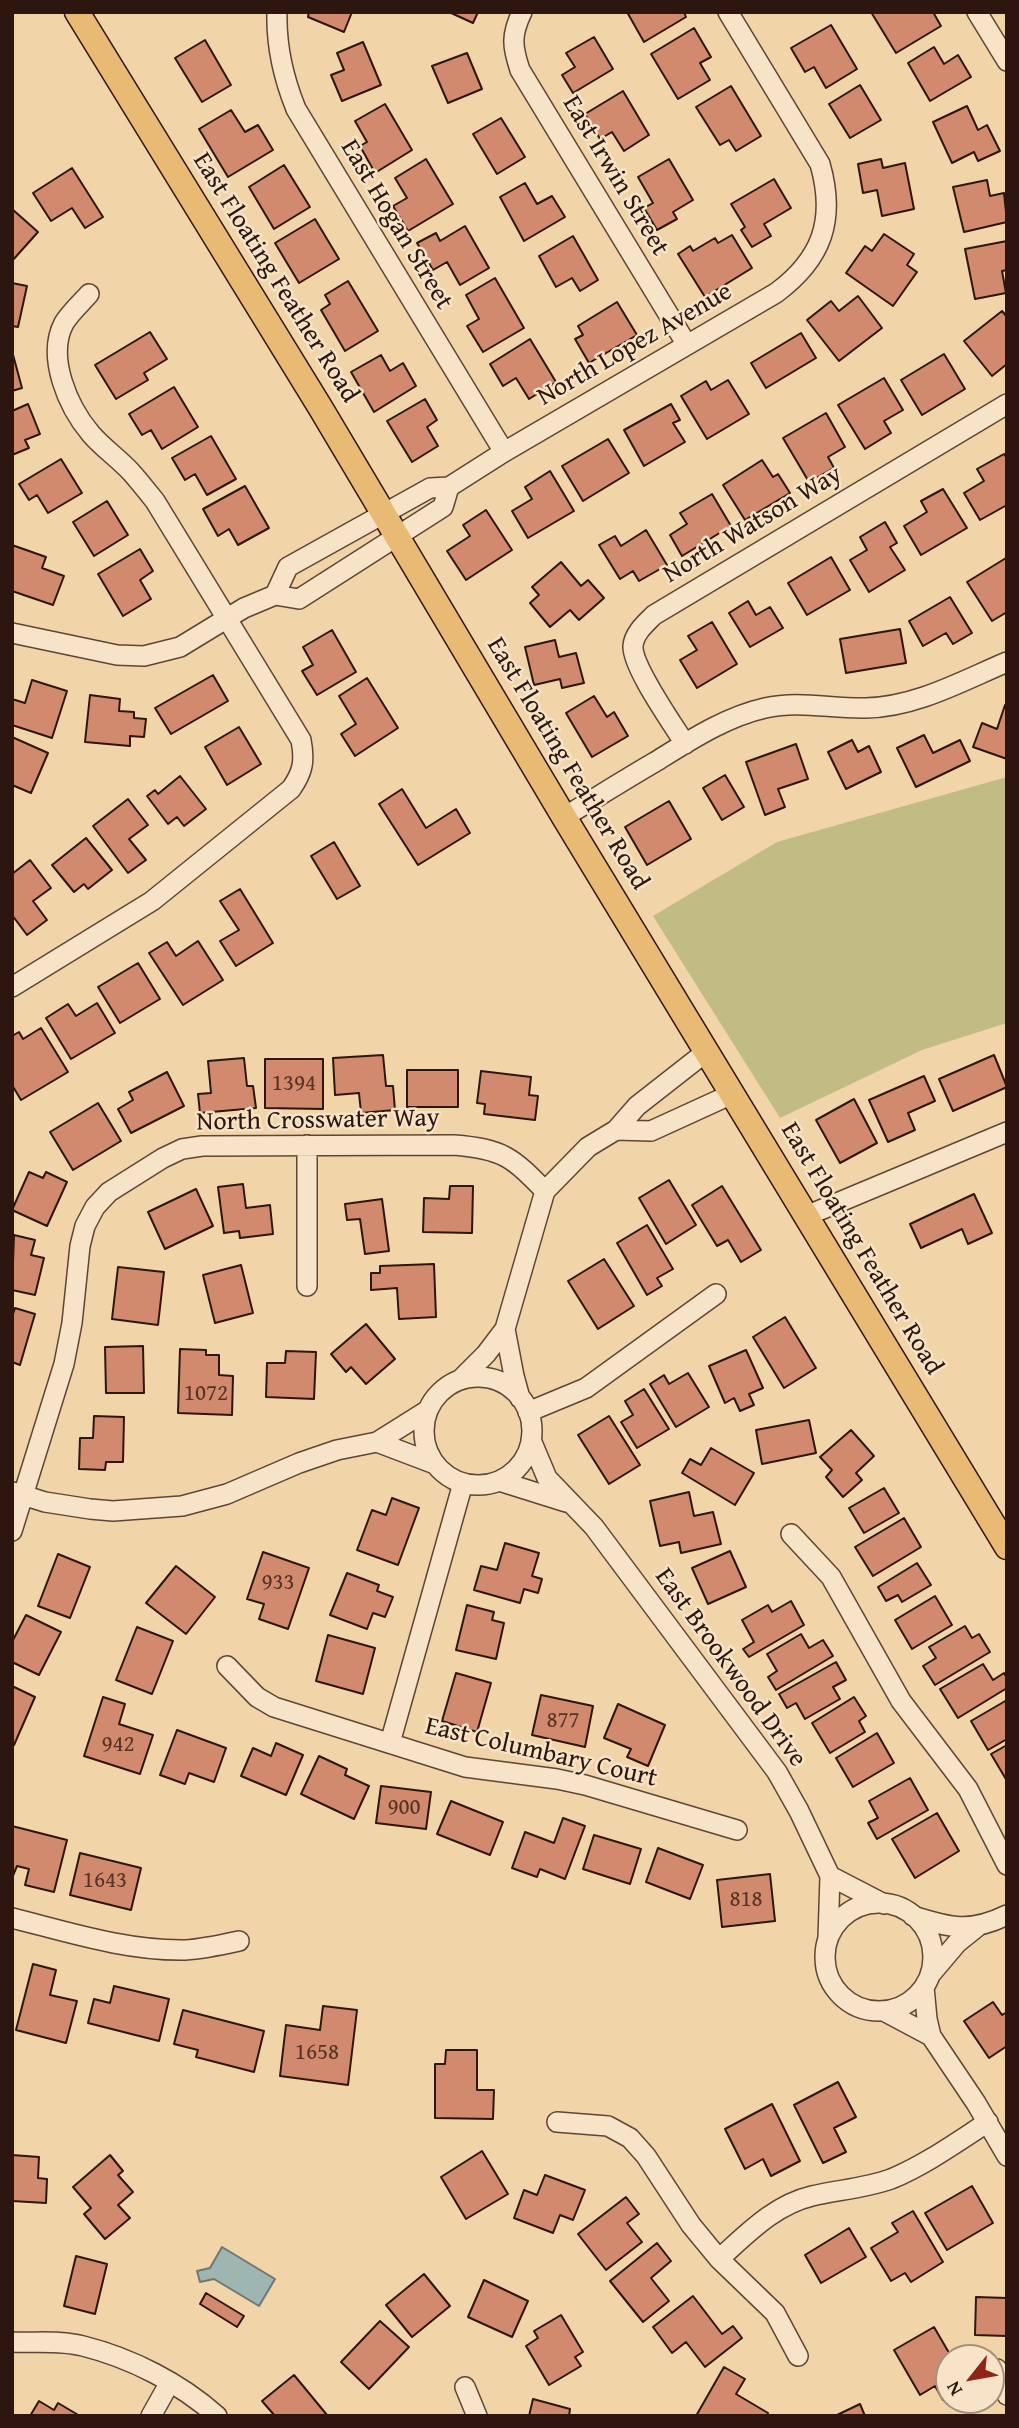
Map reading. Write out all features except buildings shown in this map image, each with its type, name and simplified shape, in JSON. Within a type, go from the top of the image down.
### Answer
[{"type":"main road","name":"East Floating Feather Road","points":[[77,12],[320,407],[564,817],[1007,1547]]},
{"type":"street","name":"East Hogan Street","points":[[277,12],[280,59],[296,109],[504,452]]},
{"type":"street","name":"North Lopez Avenue","points":[[449,487],[443,507],[299,599],[275,595],[288,567],[430,488],[449,487],[776,293],[793,281],[807,265],[818,247],[824,228],[826,196],[820,164],[728,12]]},
{"type":"street","points":[[977,12],[1007,61]]},
{"type":"street","name":"East Irwin Street","points":[[518,21],[513,50],[520,70],[687,345]]},
{"type":"street","points":[[12,987],[152,901],[290,789],[303,771],[301,740],[155,501],[130,471],[91,434],[74,410],[63,384],[57,353],[59,335],[65,321],[89,294]]},
{"type":"street","name":"North Watson Way","points":[[685,744],[638,666],[633,646],[640,629],[654,614],[1007,404]]},
{"type":"street","points":[[12,632],[117,655],[144,656],[180,646],[244,608],[275,595]]},
{"type":"street","points":[[564,817],[716,727],[764,708],[791,704],[865,708],[894,706],[922,698],[1007,662]]},
{"type":"street","points":[[505,1329],[531,1426],[531,1440],[525,1457],[514,1471],[499,1481],[481,1485],[463,1483],[448,1476],[435,1464],[424,1438],[424,1423],[428,1410],[441,1392],[460,1380],[486,1354],[505,1329],[545,1191],[588,1147],[616,1130],[637,1106],[706,1052]]},
{"type":"street","points":[[616,1130],[651,1131],[732,1094]]},
{"type":"street","points":[[806,1216],[1007,1132]]},
{"type":"street","points":[[307,1145],[307,1286]]},
{"type":"street","name":"North Crosswater Way","points":[[12,1531],[18,1494],[64,1364],[85,1226],[95,1207],[109,1192],[182,1149],[202,1146],[307,1145],[475,1147],[515,1160],[545,1191]]},
{"type":"street","points":[[524,1405],[586,1388],[716,1294]]},
{"type":"street","points":[[460,1380],[476,1377],[493,1379],[508,1387],[524,1405]]},
{"type":"street","points":[[18,1494],[68,1507],[90,1509],[125,1510],[182,1506],[227,1494],[337,1450],[377,1442],[428,1410]]},
{"type":"street","name":"East Brookwood Drive","points":[[531,1440],[547,1478],[594,1527],[777,1772],[830,1876],[828,1938]]},
{"type":"street","points":[[377,1442],[435,1464]]},
{"type":"street","name":"East Brookwood Drive","points":[[499,1481],[571,1503]]},
{"type":"street","points":[[390,1744],[463,1483]]},
{"type":"street","points":[[791,1534],[831,1577],[901,1701],[968,1789],[1007,1865]]},
{"type":"street","name":"East Columbary Court","points":[[227,1666],[257,1697],[274,1707],[465,1767],[585,1785],[737,1830]]},
{"type":"street","points":[[830,1876],[884,1904]]},
{"type":"street","points":[[931,2036],[884,2011],[860,2008],[839,1994],[827,1973],[825,1961],[828,1938],[834,1927],[850,1912],[873,1904],[895,1906],[913,1916],[937,1923],[977,1927]]},
{"type":"street","points":[[884,2011],[907,2003],[957,1943],[977,1927],[1007,1915]]},
{"type":"street","points":[[913,1916],[929,1940],[932,1964],[927,1981],[927,2019],[931,2036],[988,2122],[1007,2156]]},
{"type":"street","points":[[12,1918],[104,1941],[165,1950],[206,1948],[239,1941]]},
{"type":"street","points":[[557,2122],[608,2126],[630,2138],[646,2156],[691,2225],[719,2259],[775,2313],[799,2356]]},
{"type":"street","points":[[719,2259],[782,2207],[809,2197],[889,2179],[922,2163],[988,2122]]},
{"type":"street","points":[[12,2342],[81,2345],[128,2361],[170,2382],[217,2416]]},
{"type":"street","points":[[150,2416],[170,2382]]},
{"type":"street","points":[[466,2387],[477,2416]]},
{"type":"shaded area","points":[[1007,777],[1007,1023],[922,1050],[780,1118],[653,916],[777,842]]},
{"type":"water","points":[[222,2247],[275,2279],[259,2306],[214,2279],[200,2282],[197,2271],[210,2268]]}]
